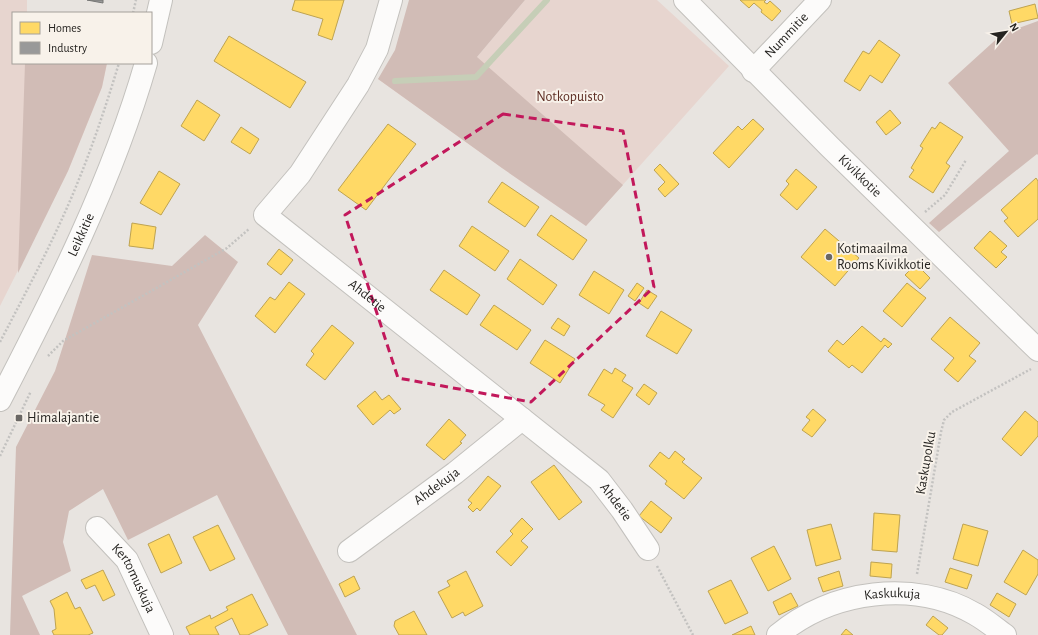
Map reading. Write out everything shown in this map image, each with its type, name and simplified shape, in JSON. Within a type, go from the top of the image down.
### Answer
[{"type":"street","points":[[152,40],[161,0]]},
{"type":"street","points":[[265,215],[300,174],[358,85],[377,49],[391,0]]},
{"type":"street","name":"Kivikkotie","points":[[685,0],[753,71],[1038,350]]},
{"type":"street","name":"Nummitie","points":[[753,71],[820,0]]},
{"type":"street","name":"Leikkitie","points":[[0,400],[26,350],[96,204],[120,142],[146,64]]},
{"type":"street","name":"Ahdetie","points":[[265,215],[599,480],[622,510],[648,549]]},
{"type":"street","name":"Ahdekuja","points":[[349,551],[454,473],[522,419]]},
{"type":"street","name":"Kertomuskuja","points":[[97,528],[127,560],[162,635]]},
{"type":"street","name":"Kaskukuja","points":[[778,635],[810,614],[847,599],[889,594],[914,594],[951,603],[975,614],[1005,635]]},
{"type":"path","points":[[133,12],[136,0]]},
{"type":"path","points":[[0,342],[48,249],[75,190],[99,129],[119,64]]},
{"type":"path","points":[[910,226],[945,194],[966,160]]},
{"type":"path","points":[[26,350],[45,358],[63,341],[228,248],[265,215]]},
{"type":"path","name":"Kaskupolku","points":[[914,594],[940,432],[944,420],[952,412],[1038,365]]},
{"type":"path","points":[[0,456],[26,403]]},
{"type":"path","points":[[648,549],[693,635]]},
{"type":"highlighted area","points":[[503,114],[623,131],[654,287],[531,402],[398,378],[345,215]]},
{"type":"green space","points":[[0,0],[27,0],[27,12],[12,12],[12,64],[107,64],[102,87],[68,171],[0,306]]},
{"type":"green space","name":"Notkopuisto","points":[[525,0],[657,0],[729,66],[586,226],[378,79],[477,57]]},
{"type":"shaded area","points":[[409,0],[525,0],[477,57],[623,185],[586,226],[378,79],[395,50]]},
{"type":"shaded area","points":[[1038,21],[1038,155],[1037,154],[939,232],[929,223],[1009,151],[948,83],[1002,34]]},
{"type":"shaded area","points":[[25,64],[107,64],[102,87],[68,171],[18,273]]},
{"type":"shaded area","points":[[205,235],[238,262],[198,325],[357,635],[288,635],[217,495],[128,540],[103,489],[69,511],[63,542],[71,571],[22,596],[40,635],[10,635],[16,447],[55,371],[92,255],[172,266]]},
{"type":"building: Homes","points":[[295,0],[344,0],[332,40],[318,35],[323,19],[292,10]]},
{"type":"building: Homes","points":[[740,0],[766,0],[764,2],[767,4],[770,1],[781,11],[772,21],[761,12],[762,10],[754,3],[749,8]]},
{"type":"building: Homes","points":[[1035,4],[1038,18],[1012,24],[1009,11]]},
{"type":"building: Homes","points":[[229,36],[306,82],[290,108],[214,61]]},
{"type":"building: Homes","points":[[879,40],[900,55],[882,83],[870,75],[860,91],[844,81],[863,51],[869,54]]},
{"type":"building: Homes","points":[[197,100],[220,115],[204,141],[181,126]]},
{"type":"building: Homes","points":[[890,110],[901,123],[886,135],[876,122]]},
{"type":"building: Homes","points":[[753,119],[764,129],[729,168],[713,153],[738,126],[742,130]]},
{"type":"building: Homes","points":[[940,122],[963,137],[946,163],[950,166],[933,193],[909,177],[914,170],[911,168],[923,148],[920,146],[932,127],[935,129]]},
{"type":"building: Homes","points":[[388,124],[416,144],[366,210],[338,190]]},
{"type":"building: Homes","points":[[241,127],[259,139],[250,154],[231,142]]},
{"type":"building: Homes","points":[[660,164],[679,184],[665,197],[658,189],[665,182],[654,170]]},
{"type":"building: Homes","points":[[796,169],[817,187],[797,210],[780,195],[789,184],[786,181]]},
{"type":"building: Homes","points":[[159,171],[180,184],[161,215],[140,203]]},
{"type":"building: Homes","points":[[1036,178],[1038,181],[1038,219],[1018,237],[1004,221],[1008,218],[1001,210]]},
{"type":"building: Homes","points":[[502,182],[539,207],[525,227],[488,202]]},
{"type":"building: Homes","points":[[551,215],[587,240],[573,260],[537,235]]},
{"type":"building: Homes","points":[[132,223],[156,227],[153,249],[129,246]]},
{"type":"building: Homes","points":[[472,226],[509,251],[495,271],[459,246]]},
{"type":"building: Homes","points":[[825,229],[859,258],[835,286],[801,257]]},
{"type":"building: Homes","points":[[990,231],[1007,246],[1001,252],[1007,257],[996,268],[974,248]]},
{"type":"building: Homes","points":[[279,249],[293,260],[281,275],[267,264]]},
{"type":"building: Homes","points":[[520,259],[557,285],[543,305],[507,279]]},
{"type":"building: Homes","points":[[916,264],[930,278],[920,289],[905,275]]},
{"type":"building: Homes","points":[[444,270],[480,295],[467,315],[430,290]]},
{"type":"building: Homes","points":[[594,271],[624,290],[609,314],[579,295]]},
{"type":"building: Homes","points":[[289,282],[305,294],[275,333],[255,316],[270,297],[275,300]]},
{"type":"building: Homes","points":[[637,283],[644,288],[635,301],[628,296]]},
{"type":"building: Homes","points":[[907,283],[926,298],[902,327],[883,311]]},
{"type":"building: Homes","points":[[647,290],[657,296],[648,309],[639,303]]},
{"type":"building: Homes","points":[[494,305],[531,330],[517,350],[480,325]]},
{"type":"building: Homes","points":[[661,311],[692,330],[677,354],[646,336]]},
{"type":"building: Homes","points":[[950,317],[980,343],[969,356],[976,361],[958,382],[944,370],[954,358],[931,339]]},
{"type":"building: Homes","points":[[558,318],[570,326],[564,336],[551,328]]},
{"type":"building: Homes","points":[[332,325],[354,343],[325,380],[306,365],[314,354],[311,351]]},
{"type":"building: Homes","points":[[862,326],[881,342],[884,338],[892,344],[888,348],[885,345],[862,373],[852,365],[849,368],[828,351],[837,340],[843,345]]},
{"type":"building: Homes","points":[[545,340],[575,359],[560,383],[530,363]]},
{"type":"building: Homes","points":[[615,368],[626,375],[622,381],[633,388],[613,418],[601,410],[605,405],[588,395],[604,369],[612,374]]},
{"type":"building: Homes","points":[[644,384],[657,393],[649,405],[636,395]]},
{"type":"building: Homes","points":[[375,391],[382,400],[389,395],[401,409],[394,414],[390,410],[373,425],[357,406]]},
{"type":"building: Homes","points":[[813,409],[826,420],[812,437],[802,430],[810,420],[806,417]]},
{"type":"building: Homes","points":[[1025,411],[1038,422],[1038,436],[1021,456],[1002,439]]},
{"type":"building: Homes","points":[[449,419],[466,435],[460,442],[462,443],[444,460],[426,445]]},
{"type":"building: Homes","points":[[675,451],[685,459],[682,462],[702,478],[684,499],[665,484],[667,481],[649,466],[660,452],[669,459]]},
{"type":"building: Homes","points":[[554,465],[582,502],[559,520],[531,482]]},
{"type":"building: Homes","points":[[488,476],[501,486],[480,511],[477,508],[473,512],[468,507],[472,503],[468,500]]},
{"type":"building: Homes","points":[[651,501],[672,518],[661,533],[639,516]]},
{"type":"building: Homes","points":[[874,513],[900,515],[897,552],[872,550]]},
{"type":"building: Homes","points":[[522,518],[533,529],[521,541],[528,547],[511,566],[496,552],[513,534],[510,531]]},
{"type":"building: Homes","points":[[831,524],[841,559],[816,566],[807,530]]},
{"type":"building: Homes","points":[[963,524],[988,531],[978,566],[953,559]]},
{"type":"building: Homes","points":[[218,525],[235,559],[210,571],[193,537]]},
{"type":"building: Homes","points":[[169,534],[182,563],[161,573],[148,544]]},
{"type":"building: Homes","points":[[774,546],[791,579],[768,591],[751,558]]},
{"type":"building: Homes","points":[[1023,550],[1038,560],[1038,574],[1026,595],[1004,582]]},
{"type":"building: Homes","points":[[871,562],[892,564],[891,578],[870,576]]},
{"type":"building: Homes","points":[[950,568],[972,575],[967,589],[945,582]]},
{"type":"building: Homes","points":[[103,570],[115,595],[103,601],[95,585],[86,589],[81,580]]},
{"type":"building: Homes","points":[[466,571],[483,606],[465,616],[463,612],[452,618],[438,592],[450,586],[447,581]]},
{"type":"building: Homes","points":[[839,571],[843,586],[823,592],[818,578]]},
{"type":"building: Homes","points":[[354,576],[360,589],[345,597],[339,584]]},
{"type":"building: Homes","points":[[731,580],[748,613],[725,624],[708,591]]},
{"type":"building: Homes","points":[[67,592],[75,609],[80,607],[93,633],[88,635],[54,635],[52,631],[56,629],[54,609],[50,601]]},
{"type":"building: Homes","points":[[791,593],[798,606],[779,615],[773,602]]},
{"type":"building: Homes","points":[[997,593],[1016,604],[1009,617],[990,605]]},
{"type":"building: Homes","points":[[252,594],[268,625],[248,635],[240,635],[232,618],[215,627],[219,635],[190,635],[186,627],[210,615],[211,619],[228,610],[226,607]]},
{"type":"building: Homes","points":[[414,611],[427,635],[399,635],[394,626],[395,621]]},
{"type":"building: Homes","points":[[933,616],[948,628],[942,635],[939,635],[926,625]]},
{"type":"building: Homes","points":[[751,626],[755,635],[732,635]]},
{"type":"building: Homes","points":[[846,629],[853,635],[841,635]]},
{"type":"building: Industry","points":[[87,0],[103,0],[103,3]]},
{"type":"waterway","points":[[395,81],[476,77],[547,0]]},
{"type":"place","name":"Kotimaailma Rooms Kivikkotie","points":[[829,257]]},
{"type":"place","name":"Himalajantie","points":[[19,418]]}]
